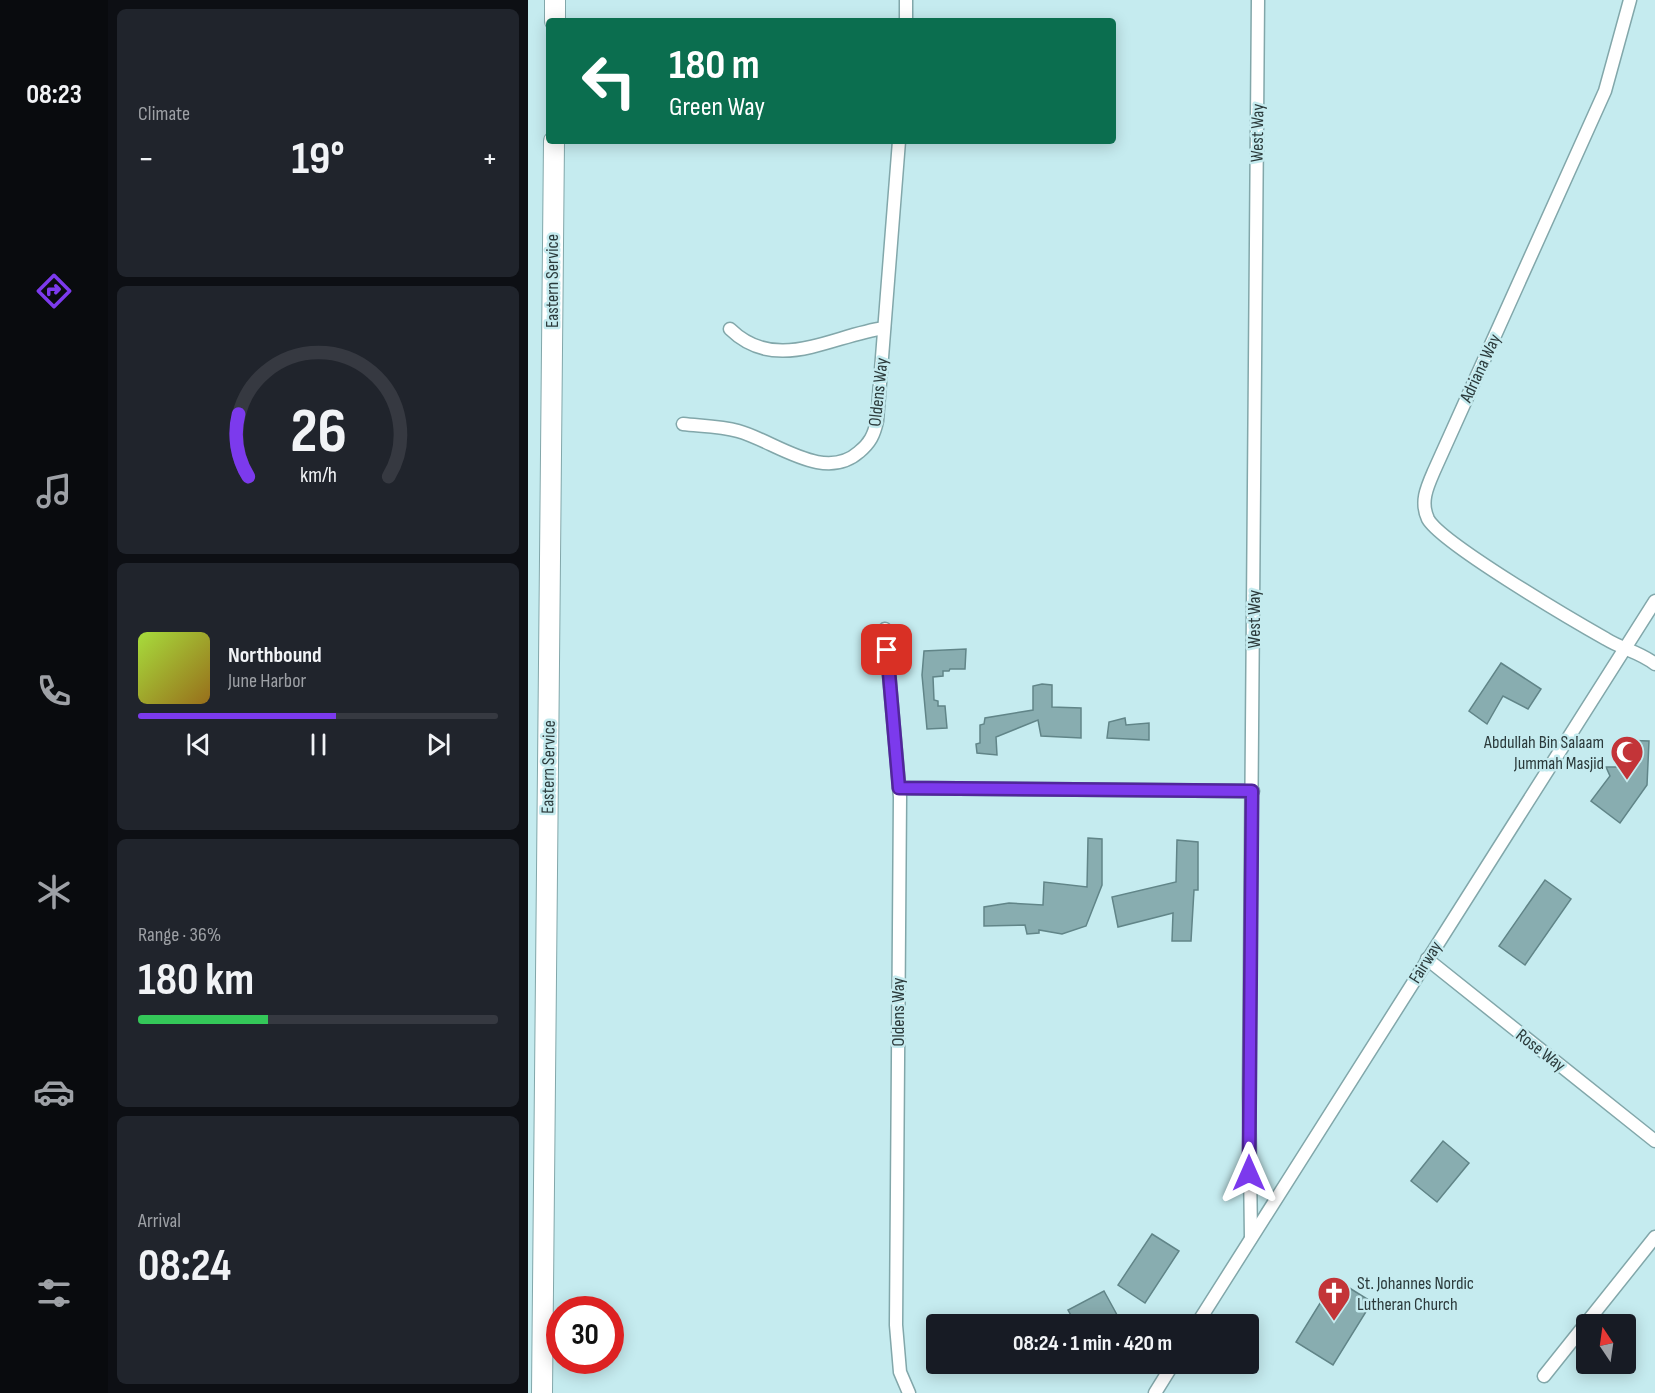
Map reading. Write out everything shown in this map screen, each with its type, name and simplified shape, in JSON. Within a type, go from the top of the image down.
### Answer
[{"type":"main road","points":[[555,0],[555,18]]},
{"type":"main road","name":"Eastern Service","points":[[542,1393],[554,144]]},
{"type":"street","points":[[906,0],[906,18]]},
{"type":"street","name":"West Way","points":[[1251,1238],[1249,1094],[1258,0]]},
{"type":"street","name":"Adriana Way","points":[[1630,0],[1605,91],[1434,471],[1423,502],[1432,525],[1457,546],[1608,641],[1655,664]]},
{"type":"street","name":"Oldens Way","points":[[683,424],[739,431],[803,458],[828,464],[845,462],[864,448],[875,431],[899,144]]},
{"type":"street","points":[[730,329],[744,342],[760,349],[780,352],[884,328]]},
{"type":"street","name":"Fairway","points":[[1203,1314],[1655,601]]},
{"type":"street","name":"Oldens Way","points":[[885,629],[899,788],[896,1325],[900,1372],[909,1393]]},
{"type":"street","points":[[899,788],[1252,791]]},
{"type":"street","name":"Rose Way","points":[[1427,959],[1655,1141]]},
{"type":"street","points":[[1544,1376],[1655,1237]]},
{"type":"street","points":[[1155,1393],[1167,1374]]},
{"type":"building","points":[[966,649],[965,669],[950,669],[943,671],[943,676],[933,677],[934,700],[938,701],[938,706],[945,706],[947,728],[927,729],[922,675],[924,651]]},
{"type":"building","points":[[1501,663],[1541,689],[1528,709],[1503,696],[1487,724],[1469,711]]},
{"type":"building","points":[[1052,685],[1052,707],[1081,708],[1081,738],[1041,736],[1038,720],[996,737],[997,755],[977,753],[976,744],[980,743],[980,725],[984,724],[985,718],[1033,710],[1033,686]]},
{"type":"building","points":[[1125,718],[1126,725],[1149,723],[1149,740],[1107,738],[1109,722]]},
{"type":"building","name":"Abdullah Bin Salaam Jummah Masjid","points":[[1618,740],[1649,741],[1647,785],[1620,823],[1591,801],[1610,776],[1606,767],[1617,767]]},
{"type":"building","points":[[1088,838],[1102,839],[1102,885],[1086,926],[1062,934],[1039,930],[1039,933],[1027,934],[1025,925],[984,926],[984,907],[1009,903],[1043,905],[1044,882],[1087,887]]},
{"type":"building","points":[[1177,840],[1198,842],[1198,890],[1194,890],[1191,941],[1172,941],[1173,913],[1118,927],[1112,897],[1176,882]]},
{"type":"building","points":[[1545,880],[1571,899],[1525,965],[1499,946]]},
{"type":"building","points":[[1443,1141],[1469,1163],[1437,1202],[1411,1181]]},
{"type":"building","points":[[1152,1234],[1179,1251],[1145,1303],[1118,1285]]},
{"type":"building","name":"St. Johannes Nordic Lutheran Church","points":[[1335,1279],[1372,1302],[1333,1365],[1296,1342]]},
{"type":"building","points":[[1104,1291],[1117,1314],[1070,1314],[1068,1310]]},
{"type":"place","name":"Abdullah Bin Salaam Jummah Masjid","points":[[1627,781]]},
{"type":"place","name":"St. Johannes Nordic Lutheran Church","points":[[1334,1322]]},
{"type":"route","points":[[887,650],[899,788],[1252,791],[1249,1173]]}]
